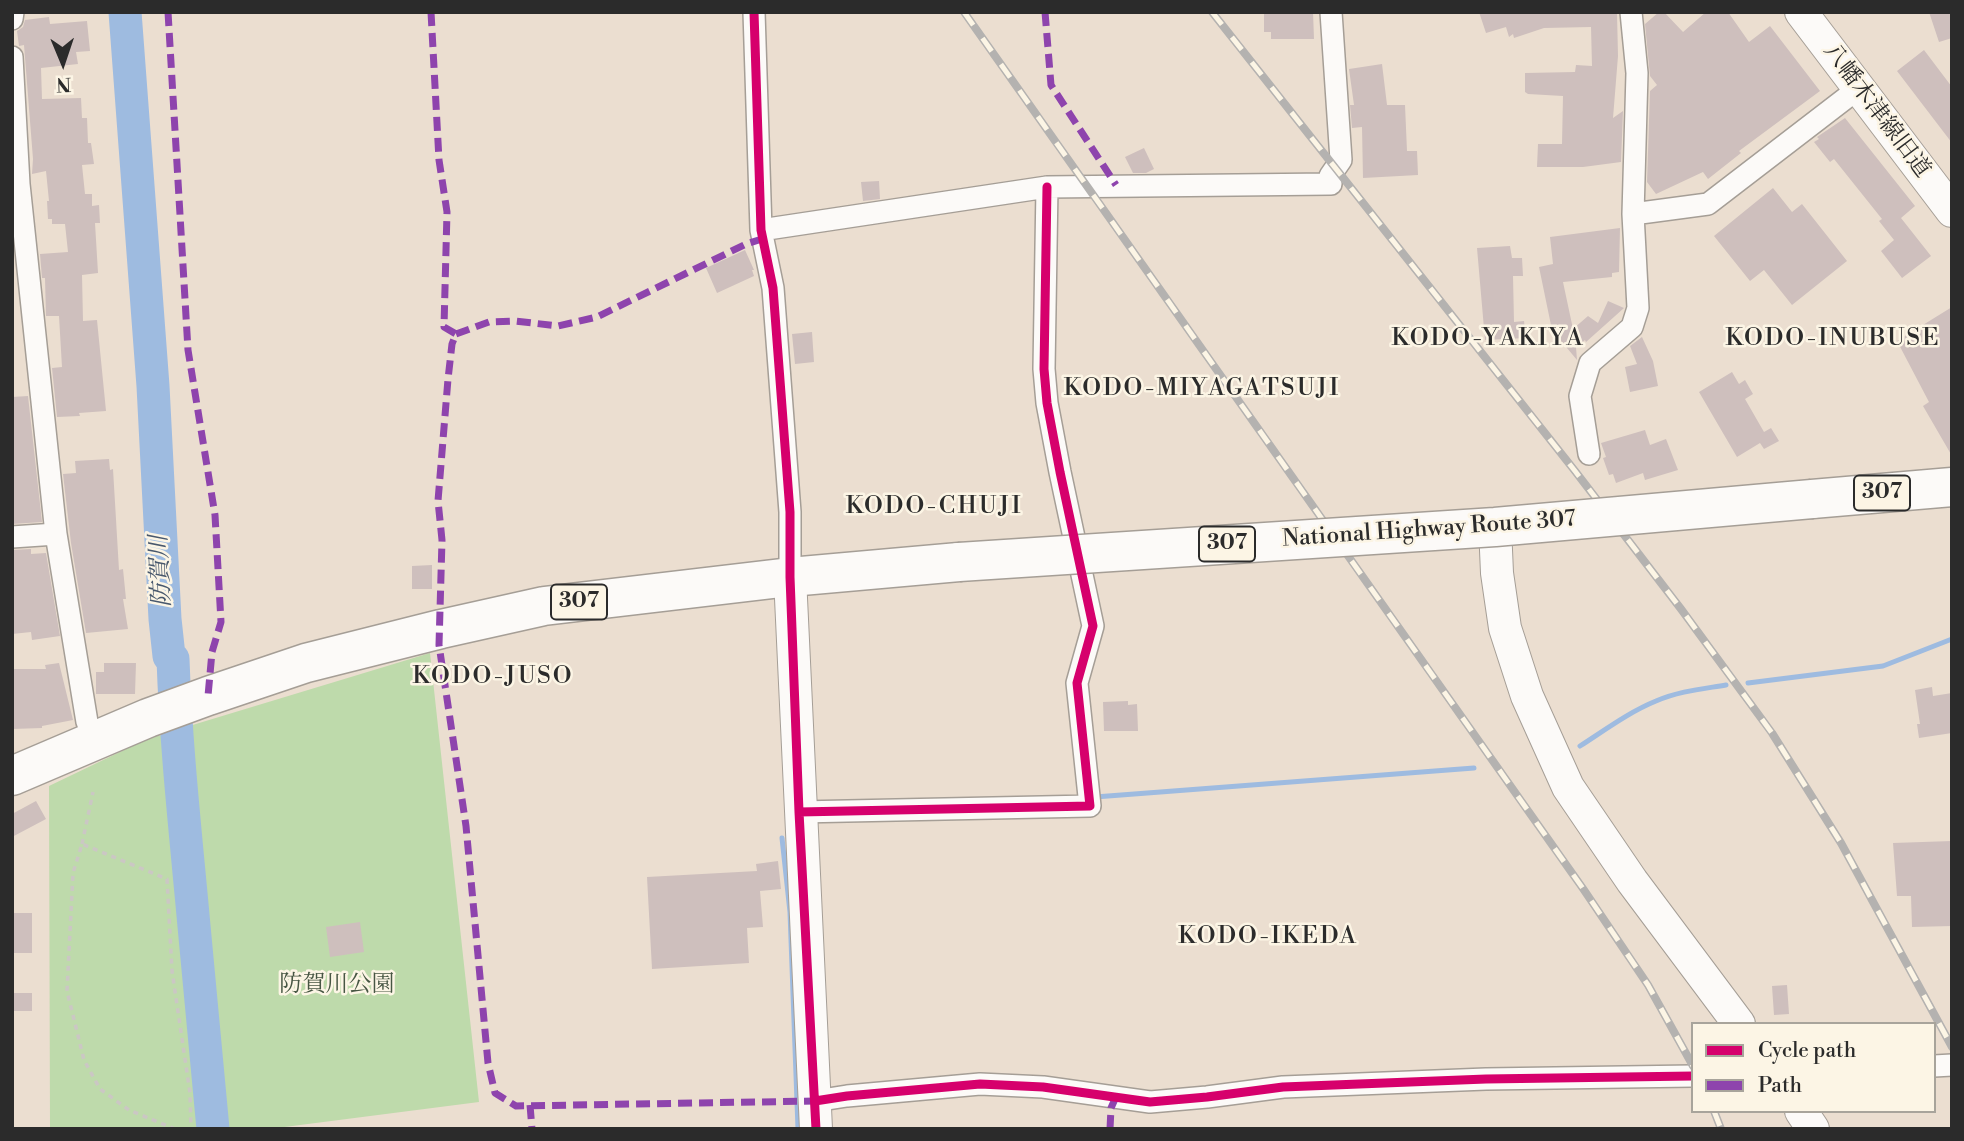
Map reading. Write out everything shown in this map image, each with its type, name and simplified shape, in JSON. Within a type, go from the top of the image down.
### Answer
[{"type":"highway","name":"National Highway Route 307","points":[[12,776],[148,718],[306,663],[544,606],[790,577],[959,562],[1495,527],[1944,486]]},
{"type":"street","points":[[12,19],[13,12]]},
{"type":"street","points":[[754,12],[761,230],[773,288],[790,512],[799,813],[815,1115],[847,1096],[980,1084],[1043,1087],[1150,1102],[1283,1087],[1691,1076]]},
{"type":"street","points":[[761,230],[1047,187],[1331,184],[1330,176],[1340,160],[1331,12]]},
{"type":"street","points":[[1589,454],[1580,396],[1590,363],[1632,327],[1638,308],[1633,214],[1637,73],[1631,12]]},
{"type":"street","name":"八幡木津線旧道","points":[[1801,12],[1952,211]]},
{"type":"street","points":[[12,57],[16,184],[56,534],[87,722]]},
{"type":"street","points":[[1633,214],[1708,204],[1859,88]]},
{"type":"street","points":[[799,813],[1090,806],[1077,683],[1093,626],[1059,472],[1044,369],[1047,187]]},
{"type":"street","points":[[1495,527],[1497,573],[1505,628],[1527,696],[1568,787],[1632,881],[1738,1022]]},
{"type":"street","points":[[12,537],[56,534]]},
{"type":"street","points":[[1802,1113],[1813,1129]]},
{"type":"path","points":[[93,792],[73,873],[67,990],[84,1060],[100,1089],[129,1110],[175,1129]]},
{"type":"path","points":[[82,844],[167,879],[172,971],[190,1093],[191,1129]]},
{"type":"green space","name":"防賀川公園","points":[[430,653],[479,1102],[269,1129],[221,1129],[186,727]]},
{"type":"green space","points":[[171,733],[205,1129],[50,1129],[49,786],[149,738]]},
{"type":"building","points":[[1264,12],[1313,12],[1314,39],[1271,39],[1271,32],[1264,32]]},
{"type":"building","points":[[1479,12],[1617,13],[1618,56],[1613,118],[1623,111],[1621,162],[1583,167],[1537,167],[1538,144],[1562,144],[1563,96],[1528,94],[1525,92],[1525,73],[1575,72],[1576,65],[1592,66],[1591,27],[1544,28],[1514,38],[1513,34],[1509,37],[1506,27],[1486,33]]},
{"type":"building","points":[[1659,12],[1664,12],[1683,32],[1706,12],[1728,12],[1749,42],[1770,26],[1820,91],[1739,151],[1741,153],[1708,179],[1703,172],[1656,194],[1647,182],[1650,91],[1657,85],[1650,76],[1645,24]]},
{"type":"building","points":[[1929,12],[1952,12],[1952,38],[1939,42]]},
{"type":"building","points":[[49,17],[50,24],[87,21],[90,51],[76,52],[78,64],[41,68],[42,99],[81,98],[82,118],[87,118],[88,143],[91,143],[94,164],[82,165],[85,194],[92,194],[92,206],[99,205],[100,223],[95,223],[98,273],[82,275],[83,321],[97,320],[106,411],[79,413],[80,416],[57,417],[52,368],[62,367],[59,316],[46,316],[45,278],[42,278],[40,254],[68,252],[65,224],[52,224],[52,219],[48,219],[46,171],[32,174],[24,45],[19,46],[17,31],[23,27],[25,20]]},
{"type":"building","points":[[1924,50],[1952,87],[1952,143],[1897,71]]},
{"type":"building","points":[[1382,64],[1387,105],[1405,105],[1407,151],[1417,151],[1418,175],[1363,178],[1362,127],[1352,128],[1350,105],[1354,105],[1349,69]]},
{"type":"building","points":[[1845,118],[1915,206],[1901,218],[1931,256],[1902,278],[1881,251],[1894,240],[1879,221],[1882,219],[1834,159],[1830,162],[1814,142],[1819,139],[1817,137]]},
{"type":"building","points":[[1144,148],[1154,169],[1146,173],[1133,173],[1125,157]]},
{"type":"building","points":[[879,181],[880,199],[863,201],[861,182]]},
{"type":"building","points":[[1773,188],[1792,212],[1802,204],[1847,261],[1792,305],[1764,270],[1750,281],[1714,236]]},
{"type":"building","points":[[1620,228],[1619,272],[1612,273],[1612,277],[1563,282],[1573,329],[1588,316],[1598,323],[1608,301],[1624,308],[1586,342],[1585,340],[1576,347],[1577,360],[1552,330],[1539,267],[1553,264],[1550,237]]},
{"type":"building","points":[[1510,246],[1512,258],[1522,258],[1523,276],[1513,276],[1514,322],[1524,321],[1526,338],[1485,340],[1477,248]]},
{"type":"building","points":[[745,250],[754,276],[717,293],[706,268]]},
{"type":"building","points":[[1952,307],[1952,456],[1923,406],[1929,402],[1897,341]]},
{"type":"building","points":[[812,332],[814,362],[795,364],[792,334]]},
{"type":"building","points":[[1642,337],[1653,361],[1658,386],[1630,392],[1625,367],[1637,364],[1630,346]]},
{"type":"building","points":[[1732,372],[1739,384],[1745,380],[1753,394],[1745,399],[1764,432],[1771,428],[1779,441],[1764,449],[1760,443],[1737,457],[1699,392]]},
{"type":"building","points":[[28,396],[42,522],[12,524],[12,397]]},
{"type":"building","points":[[1645,430],[1650,445],[1666,439],[1678,470],[1645,480],[1643,473],[1616,483],[1613,474],[1609,475],[1601,443]]},
{"type":"building","points":[[109,459],[110,470],[113,469],[119,570],[123,569],[126,599],[123,599],[128,629],[86,633],[63,474],[76,473],[75,461]]},
{"type":"building","points":[[31,549],[31,554],[46,553],[60,636],[32,640],[31,632],[12,634],[12,550]]},
{"type":"building","points":[[432,565],[432,589],[412,589],[412,566]]},
{"type":"building","points":[[59,663],[73,720],[42,728],[12,729],[13,669],[46,669],[45,665]]},
{"type":"building","points":[[104,663],[136,663],[135,694],[96,694],[96,672],[104,672]]},
{"type":"building","points":[[1932,687],[1933,696],[1952,693],[1952,733],[1919,738],[1917,724],[1920,724],[1915,690]]},
{"type":"building","points":[[1128,701],[1128,705],[1137,704],[1138,731],[1104,731],[1103,702]]},
{"type":"building","points":[[36,801],[46,819],[12,837],[12,814]]},
{"type":"building","points":[[1952,841],[1952,926],[1912,927],[1911,896],[1897,896],[1893,843]]},
{"type":"building","points":[[778,861],[781,889],[760,891],[763,927],[747,928],[749,963],[652,969],[647,877],[757,871],[756,864]]},
{"type":"building","points":[[12,913],[32,913],[32,953],[12,953]]},
{"type":"building","points":[[360,922],[364,952],[330,957],[326,927]]},
{"type":"building","points":[[1787,985],[1789,1014],[1774,1015],[1772,986]]},
{"type":"building","points":[[12,993],[32,993],[32,1011],[12,1011]]},
{"type":"waterway","name":"防賀川","points":[[125,12],[153,386],[165,619],[169,656],[173,659],[176,726],[213,1129]]},
{"type":"waterway","points":[[1748,683],[1883,666],[1952,639]]},
{"type":"waterway","points":[[1580,746],[1646,705],[1682,693],[1726,685]]},
{"type":"waterway","points":[[1095,797],[1474,768]]},
{"type":"waterway","points":[[782,838],[790,912],[798,1129]]},
{"type":"railway","points":[[964,12],[1584,890],[1648,985],[1691,1062]]},
{"type":"railway","points":[[1212,12],[1575,471],[1772,733],[1841,843],[1952,1047]]},
{"type":"railway","points":[[1715,1113],[1721,1129]]},
{"type":"marked path","points":[[168,12],[188,350],[215,515],[221,622],[212,652],[208,696]]},
{"type":"marked path","points":[[431,12],[439,160],[447,212],[444,327],[456,334],[452,344],[448,379],[438,501],[442,540],[439,645],[466,826],[488,1063],[495,1093],[516,1106],[815,1101]]},
{"type":"marked path","points":[[1045,12],[1051,85],[1116,185]]},
{"type":"marked path","points":[[456,334],[489,322],[515,321],[558,326],[597,317],[746,244],[762,239]]},
{"type":"marked path","points":[[1110,1129],[1111,1108],[1115,1099]]},
{"type":"marked path","points":[[530,1105],[532,1129]]},
{"type":"cycle path","points":[[754,12],[761,230],[773,288],[790,512],[799,812],[816,1129]]},
{"type":"cycle path","points":[[799,812],[1090,806],[1077,683],[1093,626],[1060,472],[1047,403],[1044,369],[1047,187]]},
{"type":"cycle path","points":[[815,1101],[980,1084],[1043,1087],[1150,1102],[1283,1087],[1486,1079],[1691,1076]]},
{"type":"district","name":"KODO-YAKIYA","points":[[1488,339]]},
{"type":"district","name":"KODO-INUBUSE","points":[[1833,339]]},
{"type":"district","name":"KODO-MIYAGATSUJI","points":[[1202,389]]},
{"type":"district","name":"KODO-CHUJI","points":[[934,507]]},
{"type":"district","name":"KODO-JUSO","points":[[493,677]]},
{"type":"district","name":"KODO-IKEDA","points":[[1268,937]]}]
